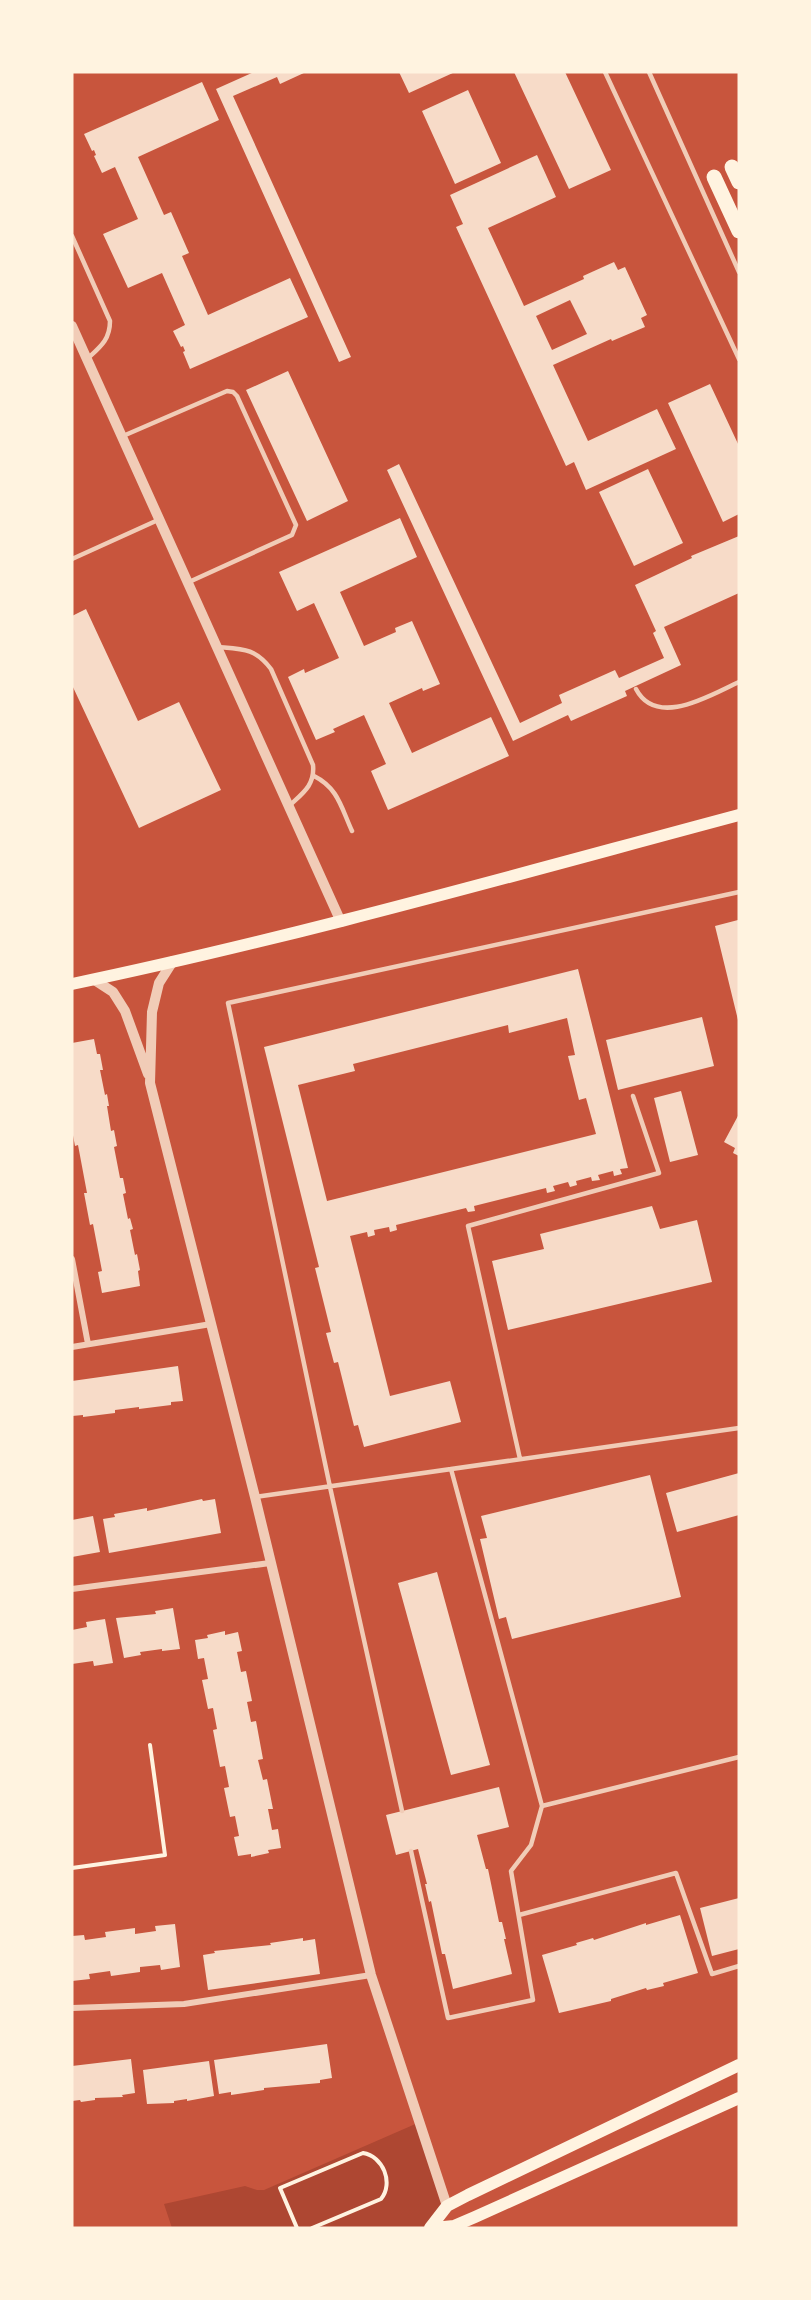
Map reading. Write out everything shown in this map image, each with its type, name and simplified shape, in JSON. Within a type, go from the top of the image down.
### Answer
[{"type":"main road","points":[[732,166],[739,182]]},
{"type":"main road","points":[[714,177],[739,231]]},
{"type":"main road","points":[[72,984],[341,922],[739,815]]},
{"type":"main road","points":[[432,2228],[447,2206],[739,2065]]},
{"type":"main road","points":[[432,2228],[454,2226],[739,2098]]},
{"type":"street","points":[[72,326],[341,922]]},
{"type":"street","points":[[150,1083],[152,1012],[159,983],[173,961]]},
{"type":"street","points":[[93,980],[113,992],[125,1011],[150,1083],[255,1497],[371,1975],[447,2206]]},
{"type":"street","points":[[72,1259],[88,1344]]},
{"type":"street","points":[[72,1347],[211,1324]]},
{"type":"street","points":[[72,1589],[270,1563]]},
{"type":"street","points":[[72,2008],[184,2004],[371,1975]]},
{"type":"lane","points":[[605,72],[739,359]]},
{"type":"lane","points":[[649,72],[739,273]]},
{"type":"lane","points":[[72,236],[110,321],[110,333],[105,342],[87,359]]},
{"type":"lane","points":[[123,436],[227,391],[233,392],[237,396],[296,525],[292,536],[189,582]]},
{"type":"lane","points":[[72,559],[161,519]]},
{"type":"lane","points":[[218,647],[250,650],[263,658],[271,669],[313,765],[314,776],[310,786],[290,805]]},
{"type":"lane","points":[[636,689],[650,703],[673,709],[689,705],[739,682]]},
{"type":"lane","points":[[314,776],[327,782],[334,791],[352,831]]},
{"type":"lane","points":[[402,1811],[330,1487],[228,1003],[739,892]]},
{"type":"lane","points":[[520,1459],[468,1226],[659,1173],[633,1096]]},
{"type":"lane","points":[[255,1497],[739,1428]]},
{"type":"lane","points":[[411,1851],[448,2018],[533,2000],[511,1870],[531,1845],[542,1806],[451,1469]]},
{"type":"lane","points":[[542,1806],[739,1757]]},
{"type":"lane","points":[[519,1915],[676,1873],[712,1974],[739,1966]]},
{"type":"path","points":[[72,1868],[165,1855],[150,1745]]},
{"type":"path","points":[[297,2228],[280,2188],[363,2153],[370,2154],[376,2159],[387,2179],[386,2193],[381,2199],[312,2228]]},
{"type":"shaded area","points":[[420,2122],[447,2206],[430,2228],[172,2228],[164,2204],[245,2186],[264,2190]]},
{"type":"building","points":[[254,72],[306,72],[280,84],[277,77],[233,96],[351,357],[339,362],[216,89]]},
{"type":"building","points":[[399,72],[455,72],[409,93]]},
{"type":"building","points":[[514,72],[565,72],[611,170],[569,189]]},
{"type":"building","points":[[202,82],[219,120],[138,157],[164,215],[171,212],[189,253],[182,256],[208,315],[290,278],[308,317],[190,369],[183,346],[181,347],[173,331],[185,325],[162,273],[128,288],[103,234],[138,219],[115,167],[102,173],[94,156],[96,155],[94,150],[92,151],[84,134]]},
{"type":"building","points":[[468,90],[501,163],[455,184],[422,111]]},
{"type":"building","points":[[537,155],[556,197],[488,228],[524,306],[584,279],[583,276],[614,262],[618,270],[625,267],[647,315],[641,318],[645,327],[612,341],[611,339],[553,365],[588,441],[657,409],[676,449],[586,490],[574,462],[566,466],[456,227],[463,224],[450,195]],"holes":[[[570,300],[587,334],[552,350],[536,316]]]},
{"type":"building","points":[[288,371],[348,501],[307,521],[246,390]]},
{"type":"building","points":[[710,384],[739,446],[739,514],[723,522],[668,403]]},
{"type":"building","points":[[399,464],[520,723],[562,703],[559,695],[615,670],[619,678],[664,658],[653,633],[656,631],[635,585],[692,558],[691,556],[739,536],[739,593],[664,627],[681,665],[625,691],[627,696],[571,721],[568,715],[513,741],[387,470]]},
{"type":"building","points":[[648,469],[683,543],[634,566],[599,492]]},
{"type":"building","points":[[400,518],[417,557],[340,592],[364,646],[396,632],[395,628],[412,621],[440,684],[423,691],[422,688],[389,703],[412,753],[491,717],[509,756],[388,810],[371,771],[386,764],[364,715],[333,729],[335,732],[316,740],[288,677],[304,669],[305,673],[339,658],[314,603],[297,611],[279,572]]},
{"type":"building","points":[[86,609],[138,721],[179,702],[221,790],[139,828],[72,685],[72,616]]},
{"type":"building","points":[[738,920],[739,1020],[715,926]]},
{"type":"building","points":[[578,969],[628,1168],[620,1169],[622,1174],[614,1176],[613,1171],[598,1175],[600,1180],[592,1181],[591,1177],[576,1181],[577,1185],[570,1187],[568,1182],[553,1186],[555,1191],[547,1193],[546,1188],[474,1206],[475,1211],[468,1212],[466,1208],[396,1225],[397,1230],[390,1232],[389,1227],[374,1230],[375,1235],[368,1237],[367,1232],[350,1236],[390,1396],[450,1381],[461,1422],[364,1447],[358,1425],[354,1426],[338,1362],[334,1363],[326,1333],[331,1332],[315,1268],[319,1267],[264,1047]],"holes":[[[567,1018],[575,1055],[568,1056],[579,1100],[586,1098],[596,1134],[327,1201],[298,1085],[355,1071],[353,1064],[508,1025],[509,1033]]]},
{"type":"building","points":[[702,1017],[714,1066],[618,1090],[606,1040]]},
{"type":"building","points":[[94,1039],[97,1054],[100,1054],[103,1070],[100,1070],[105,1095],[107,1094],[111,1131],[114,1130],[117,1146],[114,1147],[120,1178],[123,1178],[126,1193],[123,1194],[128,1219],[130,1218],[133,1229],[130,1230],[140,1270],[138,1271],[140,1286],[102,1293],[98,1272],[102,1271],[93,1224],[90,1225],[78,1145],[75,1146],[72,1130],[72,1043]]},
{"type":"building","points":[[681,1091],[698,1155],[670,1162],[654,1098]]},
{"type":"building","points":[[739,1114],[739,1156],[733,1153],[735,1148],[724,1142]]},
{"type":"building","points":[[652,1206],[660,1229],[697,1220],[712,1282],[508,1330],[492,1261],[544,1249],[540,1234]]},
{"type":"building","points":[[178,1366],[183,1401],[171,1402],[171,1405],[115,1410],[115,1413],[72,1416],[72,1381]]},
{"type":"building","points":[[739,1473],[739,1515],[677,1532],[666,1493]]},
{"type":"building","points":[[650,1475],[681,1597],[512,1639],[506,1617],[499,1619],[480,1539],[487,1538],[481,1516]]},
{"type":"building","points":[[202,1499],[203,1501],[215,1499],[221,1533],[109,1553],[103,1519],[115,1517],[114,1514],[147,1508],[147,1511]]},
{"type":"building","points":[[93,1516],[100,1552],[72,1557],[72,1520]]},
{"type":"building","points":[[437,1572],[490,1765],[451,1775],[398,1583]]},
{"type":"building","points":[[173,1608],[180,1649],[140,1652],[141,1655],[124,1658],[116,1618],[156,1614],[155,1611]]},
{"type":"building","points":[[105,1619],[113,1663],[94,1666],[93,1661],[72,1664],[72,1630],[87,1627],[86,1622]]},
{"type":"building","points":[[225,1631],[225,1635],[238,1632],[242,1651],[237,1652],[241,1672],[246,1671],[252,1701],[247,1702],[251,1722],[256,1721],[263,1759],[258,1760],[263,1780],[267,1779],[273,1809],[268,1809],[272,1830],[278,1829],[281,1848],[268,1850],[269,1853],[251,1857],[251,1854],[238,1856],[234,1837],[239,1836],[235,1816],[230,1817],[224,1788],[229,1787],[225,1766],[220,1767],[213,1730],[217,1729],[213,1708],[208,1709],[202,1680],[208,1679],[204,1658],[198,1659],[195,1640],[208,1638],[207,1635]]},
{"type":"building","points":[[499,1787],[509,1827],[477,1835],[486,1869],[488,1869],[499,1922],[502,1922],[512,1974],[453,1989],[445,1954],[442,1954],[431,1901],[429,1902],[418,1849],[396,1855],[386,1815]]},
{"type":"building","points":[[739,1898],[739,1949],[712,1956],[700,1908]]},
{"type":"building","points":[[680,1915],[698,1973],[663,1983],[664,1986],[647,1990],[646,1988],[611,1999],[611,2001],[559,2013],[542,1955],[593,1938],[594,1940],[646,1923],[646,1925]]},
{"type":"building","points":[[175,1924],[180,1967],[161,1970],[160,1965],[140,1967],[140,1972],[111,1976],[110,1971],[89,1974],[90,1979],[72,1981],[72,1936],[84,1935],[85,1940],[106,1937],[105,1932],[135,1928],[135,1934],[156,1931],[155,1926]]},
{"type":"building","points":[[303,1938],[303,1941],[315,1939],[320,1974],[208,1990],[203,1955],[215,1953],[214,1951],[271,1945],[270,1943]]},
{"type":"building","points":[[327,2044],[332,2078],[320,2080],[320,2083],[264,2088],[264,2090],[231,2095],[231,2092],[219,2094],[214,2060]]},
{"type":"building","points":[[131,2059],[135,2093],[122,2095],[123,2097],[72,2101],[72,2066]]},
{"type":"building","points":[[209,2061],[214,2096],[174,2101],[174,2103],[147,2104],[143,2070]]}]
